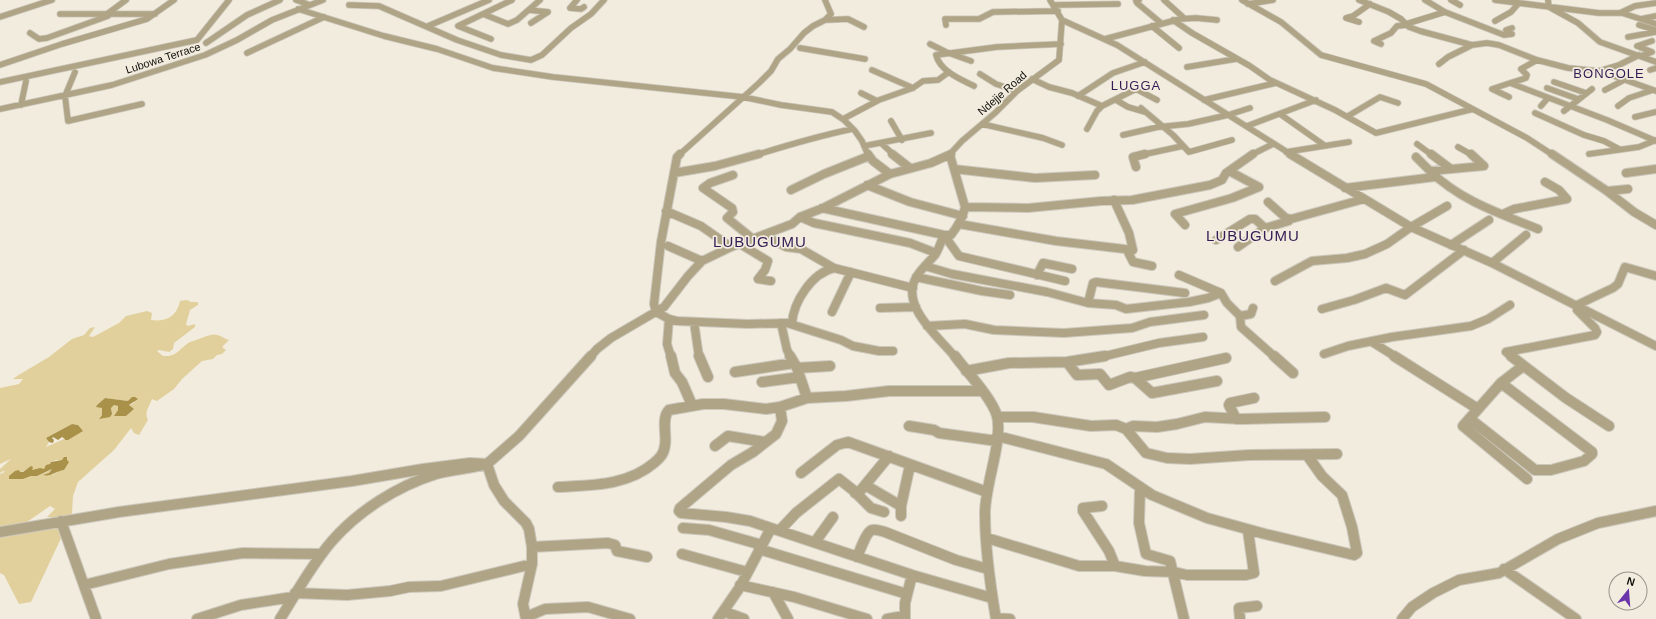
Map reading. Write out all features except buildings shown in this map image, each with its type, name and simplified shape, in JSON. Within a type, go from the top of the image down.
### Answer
[{"type":"street","points":[[0,18],[52,0]]},
{"type":"street","points":[[107,14],[126,0]]},
{"type":"street","points":[[0,66],[62,44],[147,19],[158,14],[174,0]]},
{"type":"street","points":[[197,40],[229,0]]},
{"type":"street","points":[[206,43],[247,15],[280,0]]},
{"type":"street","points":[[296,0],[310,5]]},
{"type":"street","name":"Lubowa Terrace","points":[[0,109],[65,96],[122,82],[205,55],[227,45],[268,22],[323,0]]},
{"type":"street","points":[[428,26],[489,0]]},
{"type":"street","points":[[491,38],[458,26],[512,0]]},
{"type":"street","points":[[483,14],[508,24],[529,10],[540,0]]},
{"type":"street","points":[[577,0],[570,8],[581,9],[584,7]]},
{"type":"street","points":[[350,5],[380,6],[457,40],[513,58],[531,60],[539,58],[571,28],[591,14],[604,0]]},
{"type":"street","points":[[656,312],[655,300],[660,242],[677,157],[770,71],[778,59],[790,49],[804,33],[813,26],[825,20],[831,14],[825,0]]},
{"type":"street","points":[[1139,0],[1136,2],[1161,23]]},
{"type":"street","points":[[1164,0],[1184,18]]},
{"type":"street","points":[[1242,0],[1281,22],[1321,55],[1426,84],[1473,109],[1544,148],[1607,191],[1634,212],[1656,225]]},
{"type":"street","points":[[1248,4],[1273,0]]},
{"type":"street","points":[[1359,0],[1389,12],[1406,24],[1420,31],[1472,45]]},
{"type":"street","points":[[1425,0],[1445,12],[1504,35],[1512,34],[1506,30],[1512,28]]},
{"type":"street","points":[[1451,0],[1460,5]]},
{"type":"street","points":[[1495,0],[1599,13],[1620,13],[1656,24]]},
{"type":"street","points":[[1548,0],[1549,7]]},
{"type":"street","points":[[1645,0],[1654,3]]},
{"type":"street","points":[[1052,3],[1118,4]]},
{"type":"street","name":"Ndejje Road","points":[[950,155],[962,141],[1017,91],[1059,60],[1062,20],[1052,3]]},
{"type":"street","points":[[1495,21],[1511,12],[1519,3]]},
{"type":"street","points":[[1620,13],[1635,6],[1654,3]]},
{"type":"street","points":[[1359,22],[1346,18],[1353,16],[1370,4]]},
{"type":"street","points":[[1549,7],[1578,23],[1600,42],[1640,55],[1656,62]]},
{"type":"street","points":[[298,9],[384,36],[437,49],[472,62],[498,69],[541,76],[743,97],[781,105],[826,110],[838,114],[862,139],[869,156],[890,174]]},
{"type":"street","points":[[529,10],[548,12],[531,23]]},
{"type":"street","points":[[946,25],[945,19],[979,18],[993,12],[1058,11]]},
{"type":"street","points":[[1381,44],[1374,41],[1391,33],[1397,26],[1426,19],[1445,12]]},
{"type":"street","points":[[60,14],[158,14]]},
{"type":"street","points":[[30,33],[39,39],[47,38],[114,14]]},
{"type":"street","points":[[1641,19],[1656,16]]},
{"type":"street","points":[[247,53],[324,17]]},
{"type":"street","points":[[1105,38],[1184,18],[1218,20]]},
{"type":"street","points":[[825,20],[848,19],[864,27]]},
{"type":"street","points":[[1062,20],[1105,38],[1247,126],[1273,144],[1411,227],[1492,263],[1577,305],[1645,342],[1656,346]]},
{"type":"street","points":[[1173,20],[1192,33],[1250,66],[1261,75],[1348,116],[1374,132],[1379,133],[1473,109]]},
{"type":"street","points":[[1639,25],[1656,31]]},
{"type":"street","points":[[1152,26],[1179,48]]},
{"type":"street","points":[[1628,37],[1656,31]]},
{"type":"street","points":[[0,82],[197,40],[206,43],[227,45]]},
{"type":"street","points":[[1599,71],[1619,65],[1640,55],[1652,52],[1637,46],[1652,41]]},
{"type":"street","points":[[1439,64],[1448,57],[1472,45],[1481,43],[1494,44],[1522,53],[1537,60],[1568,68],[1599,71],[1654,90]]},
{"type":"street","points":[[930,44],[946,52],[971,60]]},
{"type":"street","points":[[974,86],[949,72],[936,57],[938,54],[997,47],[1061,44]]},
{"type":"street","points":[[800,48],[865,60]]},
{"type":"street","points":[[1187,67],[1236,59]]},
{"type":"street","points":[[1509,97],[1492,89],[1526,78],[1527,75],[1521,69],[1537,60]]},
{"type":"street","points":[[1078,96],[1109,77],[1111,74],[1145,62]]},
{"type":"street","points":[[1650,70],[1656,68]]},
{"type":"street","points":[[872,70],[913,88]]},
{"type":"street","points":[[75,72],[65,96],[65,107],[68,121],[142,104]]},
{"type":"street","points":[[843,119],[878,101],[913,88],[923,82],[938,80],[949,72]]},
{"type":"street","points":[[980,74],[996,84],[1017,91]]},
{"type":"street","points":[[1032,79],[1049,87],[1078,96],[1102,106]]},
{"type":"street","points":[[1605,90],[1624,80]]},
{"type":"street","points":[[21,105],[26,81]]},
{"type":"street","points":[[1554,82],[1586,93]]},
{"type":"street","points":[[1204,100],[1276,83]]},
{"type":"street","points":[[1510,83],[1572,106],[1655,140]]},
{"type":"street","points":[[1547,88],[1578,99]]},
{"type":"street","points":[[1087,130],[1097,111],[1102,106],[1136,89],[1157,100]]},
{"type":"street","points":[[1564,111],[1592,89]]},
{"type":"street","points":[[1618,106],[1629,98],[1654,90]]},
{"type":"street","points":[[861,93],[878,101]]},
{"type":"street","points":[[1348,116],[1380,97],[1398,103]]},
{"type":"street","points":[[1542,106],[1548,98]]},
{"type":"street","points":[[1116,100],[1128,107],[1143,110],[1189,152],[1232,140]]},
{"type":"street","points":[[1247,126],[1316,100]]},
{"type":"street","points":[[1123,135],[1228,115],[1250,108]]},
{"type":"street","points":[[1635,117],[1656,112]]},
{"type":"street","points":[[1535,113],[1584,135],[1604,141],[1619,149]]},
{"type":"street","points":[[1280,114],[1324,145]]},
{"type":"street","points":[[891,121],[902,140]]},
{"type":"street","points":[[982,124],[1010,132],[1047,138],[1062,145]]},
{"type":"street","points":[[674,173],[715,166],[815,137],[852,129]]},
{"type":"street","points":[[864,146],[882,144],[931,133]]},
{"type":"street","points":[[1589,154],[1639,147],[1655,140]]},
{"type":"street","points":[[1286,152],[1349,142]]},
{"type":"street","points":[[882,144],[910,168]]},
{"type":"street","points":[[965,207],[1028,208],[1148,197],[1210,185],[1222,180],[1229,171],[1250,156],[1273,144]]},
{"type":"street","points":[[1417,144],[1451,169]]},
{"type":"street","points":[[1136,167],[1133,157],[1183,146]]},
{"type":"street","points":[[1430,171],[1484,166],[1472,155],[1458,147]]},
{"type":"street","points":[[280,619],[294,595],[322,554],[333,540],[352,522],[395,493],[431,475],[473,469],[487,464],[519,436],[570,381],[597,349],[611,338],[664,307],[674,297],[688,276],[702,261],[731,247],[792,224],[800,217],[822,208],[890,174],[950,155],[965,207],[961,220],[951,236],[822,208]]},
{"type":"street","points":[[791,190],[824,174],[869,156]]},
{"type":"street","points":[[1416,156],[1435,177],[1461,196],[1538,229]]},
{"type":"street","points":[[954,169],[974,169],[1013,176],[1050,179],[1095,175]]},
{"type":"street","points":[[1626,172],[1656,169]]},
{"type":"street","points":[[1185,225],[1174,214],[1232,198],[1259,187],[1229,171]]},
{"type":"street","points":[[734,175],[710,183],[703,188],[732,208],[732,212],[727,218],[753,239]]},
{"type":"street","points":[[1345,188],[1435,177]]},
{"type":"street","points":[[1503,214],[1514,209],[1567,199],[1559,190],[1545,182]]},
{"type":"street","points":[[867,185],[961,220],[1056,241],[1133,250],[1132,239],[1114,200]]},
{"type":"street","points":[[1607,191],[1628,189]]},
{"type":"street","points":[[1238,247],[1265,228],[1289,221],[1290,219],[1364,199]]},
{"type":"street","points":[[1268,202],[1290,219]]},
{"type":"street","points":[[1275,281],[1312,261],[1347,258],[1365,254],[1387,244],[1411,227],[1447,206]]},
{"type":"street","points":[[666,211],[681,216],[706,228],[731,247]]},
{"type":"street","points":[[800,217],[814,223],[840,229],[866,232],[886,239],[910,243],[936,253]]},
{"type":"street","points":[[1216,240],[1250,219],[1255,219],[1265,228]]},
{"type":"street","points":[[1451,245],[1489,220]]},
{"type":"street","points":[[763,235],[778,244],[796,249],[801,248],[834,268],[912,288]]},
{"type":"street","points":[[944,235],[936,253],[916,277],[912,288],[918,313],[982,391],[994,409],[997,417],[997,439],[987,492],[985,512],[986,538],[988,569],[996,619],[1010,619]]},
{"type":"street","points":[[944,235],[959,256],[1065,281]]},
{"type":"street","points":[[1492,263],[1526,236]]},
{"type":"street","points":[[740,244],[768,261],[765,270],[758,278],[771,281]]},
{"type":"street","points":[[668,246],[702,261]]},
{"type":"street","points":[[1127,250],[1133,262],[1152,266]]},
{"type":"street","points":[[1322,309],[1354,300],[1386,288],[1399,294],[1405,294],[1464,250]]},
{"type":"street","points":[[1037,275],[1043,263],[1072,269]]},
{"type":"street","points":[[925,266],[952,274],[1047,292],[1088,303],[1113,305],[1126,309],[1189,302],[1208,298],[1221,293]]},
{"type":"street","points":[[1577,305],[1613,288],[1618,284],[1624,267],[1656,276]]},
{"type":"street","points":[[792,324],[793,311],[801,295],[824,271],[834,268]]},
{"type":"street","points":[[832,312],[851,272]]},
{"type":"street","points":[[1179,275],[1221,293],[1227,304],[1240,316],[1241,327],[1293,373]]},
{"type":"street","points":[[916,277],[923,277],[982,291],[1010,295]]},
{"type":"street","points":[[1088,303],[1093,283],[1096,282],[1185,293]]},
{"type":"street","points":[[1324,354],[1348,346],[1392,337],[1471,326],[1488,319],[1510,305]]},
{"type":"street","points":[[1577,305],[1576,309],[1595,328],[1596,334],[1506,352],[1609,426]]},
{"type":"street","points":[[880,308],[916,307]]},
{"type":"street","points":[[1240,316],[1251,314],[1253,308]]},
{"type":"street","points":[[656,312],[669,319],[694,322],[792,324],[841,340],[853,346],[873,350],[893,351]]},
{"type":"street","points":[[928,326],[965,324],[994,330],[1064,333],[1132,328],[1150,322],[1204,315]]},
{"type":"street","points":[[669,319],[667,344],[675,373],[682,382],[692,405]]},
{"type":"street","points":[[694,322],[699,357],[708,378]]},
{"type":"street","points":[[781,323],[787,350],[797,369],[807,398]]},
{"type":"street","points":[[966,371],[1009,363],[1067,362],[1104,357],[1159,343],[1203,337]]},
{"type":"street","points":[[1372,342],[1478,409]]},
{"type":"street","points":[[1067,362],[1076,375],[1100,374],[1109,385],[1130,377],[1135,378],[1226,358]]},
{"type":"street","points":[[735,372],[830,366]]},
{"type":"street","points":[[1524,366],[1501,383],[1464,426],[1466,430],[1527,479]]},
{"type":"street","points":[[762,382],[797,369]]},
{"type":"street","points":[[1135,378],[1152,393],[1217,381]]},
{"type":"street","points":[[1470,419],[1535,470],[1551,470],[1584,461],[1590,457],[1592,454],[1591,452],[1501,383]]},
{"type":"street","points":[[558,488],[613,482],[632,478],[651,466],[663,454],[666,441],[666,412],[669,410],[692,405],[724,404],[760,410],[780,407],[807,398],[846,396],[889,391],[982,391]]},
{"type":"street","points":[[1236,419],[1229,405],[1230,402],[1254,398]]},
{"type":"street","points":[[780,407],[782,421],[776,434],[753,452],[731,465],[679,511],[681,513],[726,516],[750,521],[912,575],[992,598]]},
{"type":"street","points":[[997,417],[1033,417],[1091,426],[1116,425],[1126,429],[1144,452],[1150,455],[1191,459],[1236,456],[1337,454]]},
{"type":"street","points":[[1126,429],[1133,426],[1157,427],[1177,424],[1205,417],[1236,419],[1325,417]]},
{"type":"street","points":[[910,426],[934,430],[939,433],[997,439],[1106,464],[1140,489],[1174,505],[1248,531],[1353,555],[1357,553],[1352,527],[1342,495],[1322,476],[1307,455]]},
{"type":"street","points":[[715,446],[728,436],[765,442]]},
{"type":"street","points":[[801,473],[837,445],[844,442],[855,443],[910,465],[987,492]]},
{"type":"street","points":[[855,493],[861,490],[889,456]]},
{"type":"street","points":[[0,532],[119,512],[352,481],[423,469],[470,463],[487,464]]},
{"type":"street","points":[[487,464],[494,485],[504,501],[526,523],[529,529],[532,546],[532,564],[523,604],[526,618],[545,609],[588,607],[630,619]]},
{"type":"street","points":[[865,485],[901,511],[910,465]]},
{"type":"street","points":[[744,619],[722,615],[760,547],[776,529],[837,480],[841,479],[871,508],[884,512]]},
{"type":"street","points":[[1140,489],[1139,523],[1146,554],[1170,561],[1174,572],[1184,619]]},
{"type":"street","points":[[1102,506],[1084,508],[1083,511],[1109,551],[1115,566]]},
{"type":"street","points":[[1402,619],[1412,607],[1459,580],[1498,573],[1558,539],[1598,523],[1656,511]]},
{"type":"street","points":[[815,542],[833,517]]},
{"type":"street","points":[[62,521],[96,619]]},
{"type":"street","points":[[683,528],[709,530],[907,594]]},
{"type":"street","points":[[857,557],[869,532],[874,530],[885,532],[956,560],[988,569]]},
{"type":"street","points":[[986,538],[1079,566],[1115,566],[1145,571],[1174,572],[1194,576],[1246,575],[1254,573],[1248,531]]},
{"type":"street","points":[[532,546],[608,543],[615,545],[617,551],[648,557]]},
{"type":"street","points":[[84,585],[169,564],[243,553],[322,554]]},
{"type":"street","points":[[682,554],[747,572]]},
{"type":"street","points":[[197,619],[241,605],[294,595],[347,595],[382,592],[409,587],[441,586],[532,564]]},
{"type":"street","points":[[1504,570],[1576,619]]},
{"type":"street","points":[[886,619],[904,618],[907,594],[912,575]]},
{"type":"street","points":[[740,585],[794,597],[867,619]]},
{"type":"street","points":[[773,592],[788,619]]},
{"type":"street","points":[[1240,619],[1238,608],[1257,606]]},
{"type":"shaded area","points":[[187,300],[191,302],[198,302],[198,305],[190,310],[186,324],[188,326],[195,324],[195,327],[174,343],[173,349],[169,352],[157,351],[163,356],[172,355],[190,342],[213,335],[218,335],[229,340],[222,347],[226,350],[213,359],[202,361],[182,379],[174,389],[157,401],[152,399],[147,412],[148,420],[139,435],[134,433],[131,428],[114,450],[78,482],[73,496],[72,513],[68,518],[52,522],[52,517],[47,517],[55,509],[50,506],[14,531],[0,533],[0,474],[5,472],[3,471],[0,473],[0,469],[11,459],[0,464],[0,388],[19,384],[23,379],[13,379],[49,357],[72,339],[84,335],[90,328],[95,327],[89,336],[93,337],[119,323],[126,316],[147,311],[152,313],[151,320],[166,319],[173,315],[180,301]],"holes":[[[105,398],[135,402],[129,406],[134,409],[126,416],[115,415],[118,410],[118,406],[114,405],[111,408],[112,412],[99,418],[102,415],[102,408],[97,405]],[[72,424],[78,425],[82,431],[46,447],[49,442],[46,438]],[[62,460],[66,465],[64,470],[58,471],[53,475],[49,473],[53,469],[37,476],[31,476],[23,479],[9,479],[29,468],[32,468],[32,470],[44,469],[51,462]]]},
{"type":"shaded area","points":[[132,397],[138,399],[129,405],[134,409],[126,416],[114,416],[118,410],[118,406],[114,405],[111,408],[112,414],[110,417],[99,419],[102,415],[102,408],[96,407],[105,398],[128,401]]},
{"type":"shaded area","points":[[72,424],[78,425],[83,431],[68,440],[65,440],[62,437],[58,440],[53,437],[53,443],[49,442],[46,438]]},
{"type":"shaded area","points":[[64,457],[67,457],[69,462],[64,470],[49,475],[43,475],[49,473],[52,469],[37,476],[31,476],[23,479],[9,479],[9,476],[15,471],[19,470],[20,472],[23,472],[31,466],[33,467],[32,470],[40,468],[44,469],[46,465],[50,464],[51,462],[62,460]]},
{"type":"shaded area","points":[[60,527],[63,534],[31,602],[19,604],[4,575],[0,573],[0,536]]},
{"type":"district","name":"BONGOLE","points":[[1609,73]]},
{"type":"district","name":"LUGGA","points":[[1136,85]]},
{"type":"district","name":"LUBUGUMU","points":[[1253,235]]},
{"type":"district","name":"LUBUGUMU","points":[[760,241]]}]
